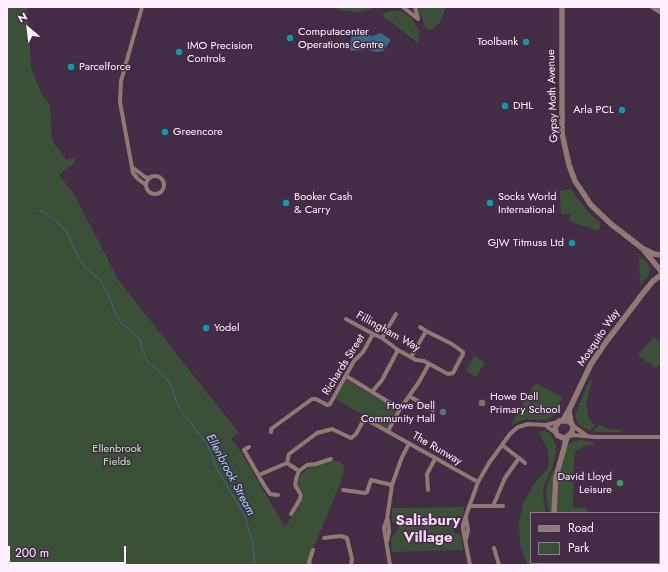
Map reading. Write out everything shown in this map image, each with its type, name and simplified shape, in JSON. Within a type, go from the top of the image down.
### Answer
[{"type":"street","points":[[132,167],[145,177],[150,178],[156,176],[162,178],[164,184],[163,190],[158,194],[152,194],[148,190],[146,184],[138,179],[133,173],[120,110],[121,81],[142,7]]},
{"type":"street","points":[[403,7],[418,19],[415,7]]},
{"type":"street","points":[[653,7],[661,12]]},
{"type":"street","name":"Gypsy Moth Avenue","points":[[561,8],[562,133],[566,158],[579,188],[591,206],[642,248],[654,254],[661,255]]},
{"type":"street","points":[[146,184],[150,178]]},
{"type":"street","name":"Gypsy Moth Avenue","points":[[642,248],[658,268]]},
{"type":"street","name":"Mosquito Way","points":[[653,281],[658,268],[656,260],[661,255]]},
{"type":"street","name":"Mosquito Way","points":[[561,421],[569,410],[595,358],[653,281],[661,275]]},
{"type":"street","points":[[382,338],[396,314]]},
{"type":"street","name":"Fillingham Way","points":[[346,319],[382,338],[398,350],[416,360],[424,361],[448,374],[453,373],[463,352],[452,344],[426,330]]},
{"type":"street","points":[[411,357],[426,330],[420,327]]},
{"type":"street","name":"Richards Street","points":[[271,432],[272,429],[314,398],[330,404],[354,361],[363,352],[373,334]]},
{"type":"street","points":[[372,392],[382,380],[398,350]]},
{"type":"street","points":[[388,431],[400,409],[419,382],[429,364]]},
{"type":"street","points":[[346,376],[400,409]]},
{"type":"street","points":[[409,396],[433,410]]},
{"type":"street","points":[[554,512],[556,477],[568,437],[572,432],[569,410]]},
{"type":"street","points":[[470,565],[463,529],[469,506],[478,482],[489,463],[510,434],[518,427],[528,424],[545,425],[567,420],[587,435]]},
{"type":"street","name":"The Runway","points":[[289,454],[317,433],[332,429],[349,438],[353,437],[365,421],[369,421],[478,482]]},
{"type":"street","points":[[561,421],[555,428],[563,452]]},
{"type":"street","points":[[545,425],[558,436],[568,437],[574,435],[587,435],[595,437],[661,437]]},
{"type":"street","points":[[390,565],[384,532],[392,485],[402,457],[409,444]]},
{"type":"street","points":[[502,445],[525,463]]},
{"type":"street","points":[[249,446],[244,450],[270,494],[278,494]]},
{"type":"street","points":[[285,451],[289,454],[287,463]]},
{"type":"street","points":[[493,506],[505,478],[519,458]]},
{"type":"street","points":[[292,514],[301,495],[295,484],[299,471],[307,465],[316,464],[331,459]]},
{"type":"street","points":[[428,490],[427,474],[435,459]]},
{"type":"street","points":[[259,475],[287,463]]},
{"type":"street","points":[[287,463],[299,471]]},
{"type":"street","points":[[343,490],[365,493],[368,492],[371,480],[392,485]]},
{"type":"street","points":[[469,506],[503,506]]},
{"type":"street","points":[[324,538],[342,536],[347,538],[352,559],[351,565]]},
{"type":"street","points":[[494,548],[499,565]]},
{"type":"street","points":[[310,565],[309,562],[314,550]]},
{"type":"green space","name":"Ellenbrook Fields","points":[[7,7],[27,7],[31,68],[43,97],[50,105],[52,140],[66,160],[74,158],[75,164],[68,167],[59,175],[74,194],[119,281],[239,433],[231,438],[241,452],[285,527],[304,495],[298,488],[297,483],[302,473],[311,466],[318,466],[332,460],[340,462],[343,465],[344,469],[340,484],[307,563],[308,565],[7,565]]},
{"type":"green space","points":[[337,7],[376,7],[358,12],[337,10]]},
{"type":"green space","points":[[418,7],[446,7],[440,22],[431,30],[426,28]]},
{"type":"green space","points":[[402,11],[412,19],[419,31],[418,43],[382,15],[386,12]]},
{"type":"green space","points":[[571,189],[588,212],[600,223],[600,229],[595,230],[570,221],[570,214],[561,214],[560,191]]},
{"type":"green space","points":[[639,257],[646,261],[650,269],[648,277],[640,286]]},
{"type":"green space","points":[[654,337],[659,341],[661,340],[661,361],[656,368],[638,355]]},
{"type":"green space","points":[[474,356],[485,362],[476,377],[466,371]]},
{"type":"green space","points":[[590,379],[592,380],[586,404],[589,419],[595,426],[590,431],[577,422],[575,415]]},
{"type":"green space","points":[[346,380],[397,409],[386,429],[336,399]]},
{"type":"green space","points":[[535,383],[562,397],[555,414],[547,420],[526,419],[513,424],[512,423]]},
{"type":"green space","points":[[599,424],[608,429],[623,430],[621,432],[593,432]]},
{"type":"green space","points":[[538,431],[548,432],[556,446],[556,453],[552,469],[544,485],[543,496],[546,512],[530,512],[530,564],[557,565],[527,565],[520,545],[519,523],[523,503],[535,483],[548,468],[549,459],[547,448]]},
{"type":"green space","points":[[580,440],[593,442],[594,445],[586,445],[576,451],[574,458],[573,507],[586,508],[588,512],[557,512],[560,472],[568,444]]},
{"type":"green space","points":[[555,467],[552,512],[549,512],[546,496],[547,485]]},
{"type":"green space","points":[[464,507],[462,519],[456,524],[454,530],[455,533],[461,535],[463,550],[392,552],[391,538],[399,529],[397,525],[392,522],[392,508]]},
{"type":"water","points":[[352,32],[373,36],[381,33],[391,40],[383,51],[376,52],[367,49],[350,51]]},
{"type":"waterway","name":"Ellenbrook Stream","points":[[39,211],[44,212],[67,232],[78,257],[86,269],[99,278],[108,294],[120,322],[140,339],[142,349],[148,363],[158,370],[169,382],[180,410],[208,446],[217,469],[245,516],[252,541],[255,565]]},
{"type":"place","name":"Computacenter Operations Centre","points":[[290,38]]},
{"type":"place","name":"Toolbank","points":[[526,42]]},
{"type":"place","name":"IMO Precision Controls","points":[[179,52]]},
{"type":"place","name":"Parcelforce","points":[[71,67]]},
{"type":"place","name":"DHL","points":[[505,106]]},
{"type":"place","name":"Arla PCL","points":[[622,110]]},
{"type":"place","name":"Greencore","points":[[165,132]]},
{"type":"place","name":"Booker Cash & Carry","points":[[286,203]]},
{"type":"place","name":"Socks World International","points":[[490,203]]},
{"type":"place","name":"GJW Titmuss Ltd","points":[[572,243]]},
{"type":"place","name":"Yodel","points":[[206,328]]},
{"type":"place","name":"Howe Dell Primary School","points":[[482,403]]},
{"type":"place","name":"Howe Dell Community Hall","points":[[443,412]]},
{"type":"place","name":"David Lloyd Leisure","points":[[620,483]]},
{"type":"district","name":"Salisbury Village","points":[[428,530]]}]
